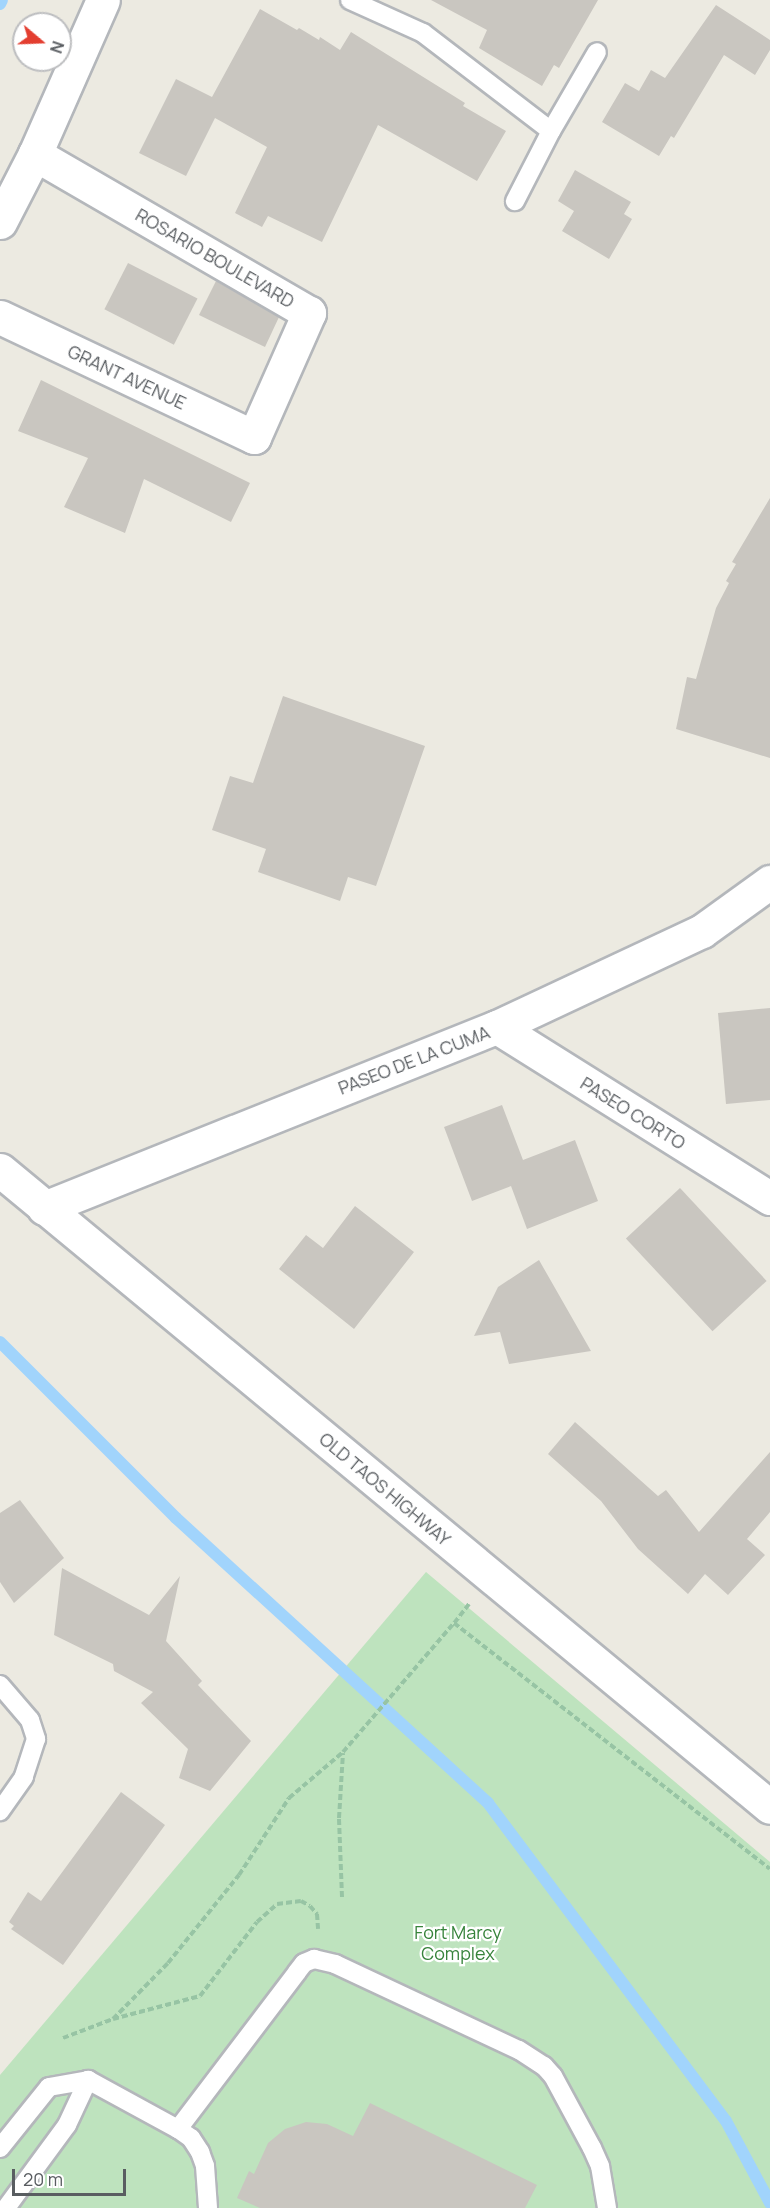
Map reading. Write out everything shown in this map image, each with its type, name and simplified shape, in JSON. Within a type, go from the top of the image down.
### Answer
[{"type":"street","points":[[0,222],[34,154],[103,0]]},
{"type":"street","name":"ROSARIO BOULEVARD","points":[[34,154],[309,313],[254,437]]},
{"type":"street","name":"GRANT AVENUE","points":[[0,317],[254,437]]},
{"type":"street","name":"PASEO DE LA CUMA","points":[[44,1208],[497,1027],[702,932],[770,882]]},
{"type":"street","name":"PASEO CORTO","points":[[497,1027],[770,1198]]},
{"type":"street","name":"OLD TAOS HIGHWAY","points":[[0,1170],[770,1807]]},
{"type":"lane","points":[[350,0],[423,33],[551,131]]},
{"type":"lane","points":[[515,201],[551,131],[597,52]]},
{"type":"lane","points":[[0,1685],[30,1720],[36,1740],[24,1777],[0,1811]]},
{"type":"lane","points":[[178,2129],[304,1964],[314,1959],[326,1961],[519,2050],[544,2066],[553,2076],[600,2166],[607,2208]]},
{"type":"lane","points":[[6,2208],[67,2125],[88,2080]]},
{"type":"lane","points":[[0,2148],[49,2087],[88,2080],[191,2138],[205,2166],[208,2208]]},
{"type":"path","points":[[113,2019],[168,1963],[239,1875],[289,1798],[343,1752],[491,1577]]},
{"type":"path","points":[[454,1623],[770,1869]]},
{"type":"path","points":[[342,1897],[339,1818],[343,1752]]},
{"type":"path","points":[[63,2038],[113,2019],[200,1996],[257,1922],[277,1904],[300,1901],[310,1906],[317,1914],[318,1929]]},
{"type":"green space","name":"Fort Marcy Complex","points":[[426,1572],[770,1862],[770,2208],[0,2208],[0,2075]]},
{"type":"building","points":[[431,0],[598,0],[559,68],[554,65],[542,86],[479,48],[487,30]]},
{"type":"building","points":[[716,5],[770,40],[770,50],[755,75],[724,55],[674,138],[671,136],[659,156],[602,122],[625,83],[639,91],[651,70],[665,78]]},
{"type":"building","points":[[260,9],[297,30],[299,28],[319,40],[320,37],[340,50],[351,32],[465,103],[463,106],[506,131],[477,181],[378,125],[322,242],[268,216],[262,227],[235,213],[267,147],[215,118],[186,176],[139,153],[176,79],[212,97]]},
{"type":"building","points":[[575,170],[631,202],[624,214],[632,219],[609,259],[562,231],[574,211],[558,201]]},
{"type":"building","points":[[128,263],[197,298],[174,345],[104,309]]},
{"type":"building","points":[[216,281],[279,317],[265,347],[199,315]]},
{"type":"building","points":[[41,380],[250,483],[231,522],[144,479],[125,533],[64,507],[88,458],[18,431]]},
{"type":"building","points":[[770,498],[770,758],[676,729],[687,677],[696,679],[716,608],[729,583],[726,581],[736,564],[732,562]]},
{"type":"building","points":[[283,696],[425,746],[376,886],[348,877],[340,901],[258,872],[266,849],[212,830],[230,776],[253,783]]},
{"type":"building","points":[[770,1008],[770,1100],[726,1104],[718,1013]]},
{"type":"building","points":[[502,1105],[523,1160],[575,1140],[598,1201],[527,1229],[511,1186],[472,1201],[444,1127]]},
{"type":"building","points":[[680,1188],[767,1281],[712,1331],[626,1238]]},
{"type":"building","points":[[355,1206],[414,1252],[354,1329],[279,1269],[306,1235],[323,1248]]},
{"type":"building","points":[[539,1260],[591,1351],[509,1364],[500,1332],[474,1336],[498,1287]]},
{"type":"building","points":[[575,1422],[658,1496],[666,1490],[699,1532],[770,1452],[770,1512],[747,1539],[765,1555],[728,1595],[705,1574],[688,1594],[638,1549],[601,1501],[548,1454]]},
{"type":"building","points":[[20,1500],[64,1558],[14,1603],[0,1582],[0,1513]]},
{"type":"building","points":[[62,1568],[149,1615],[180,1576],[166,1641],[202,1681],[198,1685],[251,1741],[210,1791],[179,1778],[188,1749],[141,1703],[153,1692],[114,1671],[113,1664],[54,1635]]},
{"type":"building","points":[[121,1792],[165,1825],[63,1965],[11,1929],[14,1926],[9,1922],[28,1892],[41,1901]]},
{"type":"building","points":[[370,2103],[537,2185],[525,2208],[260,2208],[237,2198],[249,2171],[254,2174],[268,2143],[285,2129],[306,2122],[327,2124],[353,2136]]},
{"type":"waterway","points":[[0,4],[2,0]]},
{"type":"waterway","points":[[0,1342],[176,1518],[488,1803],[726,2121],[770,2203]]}]
